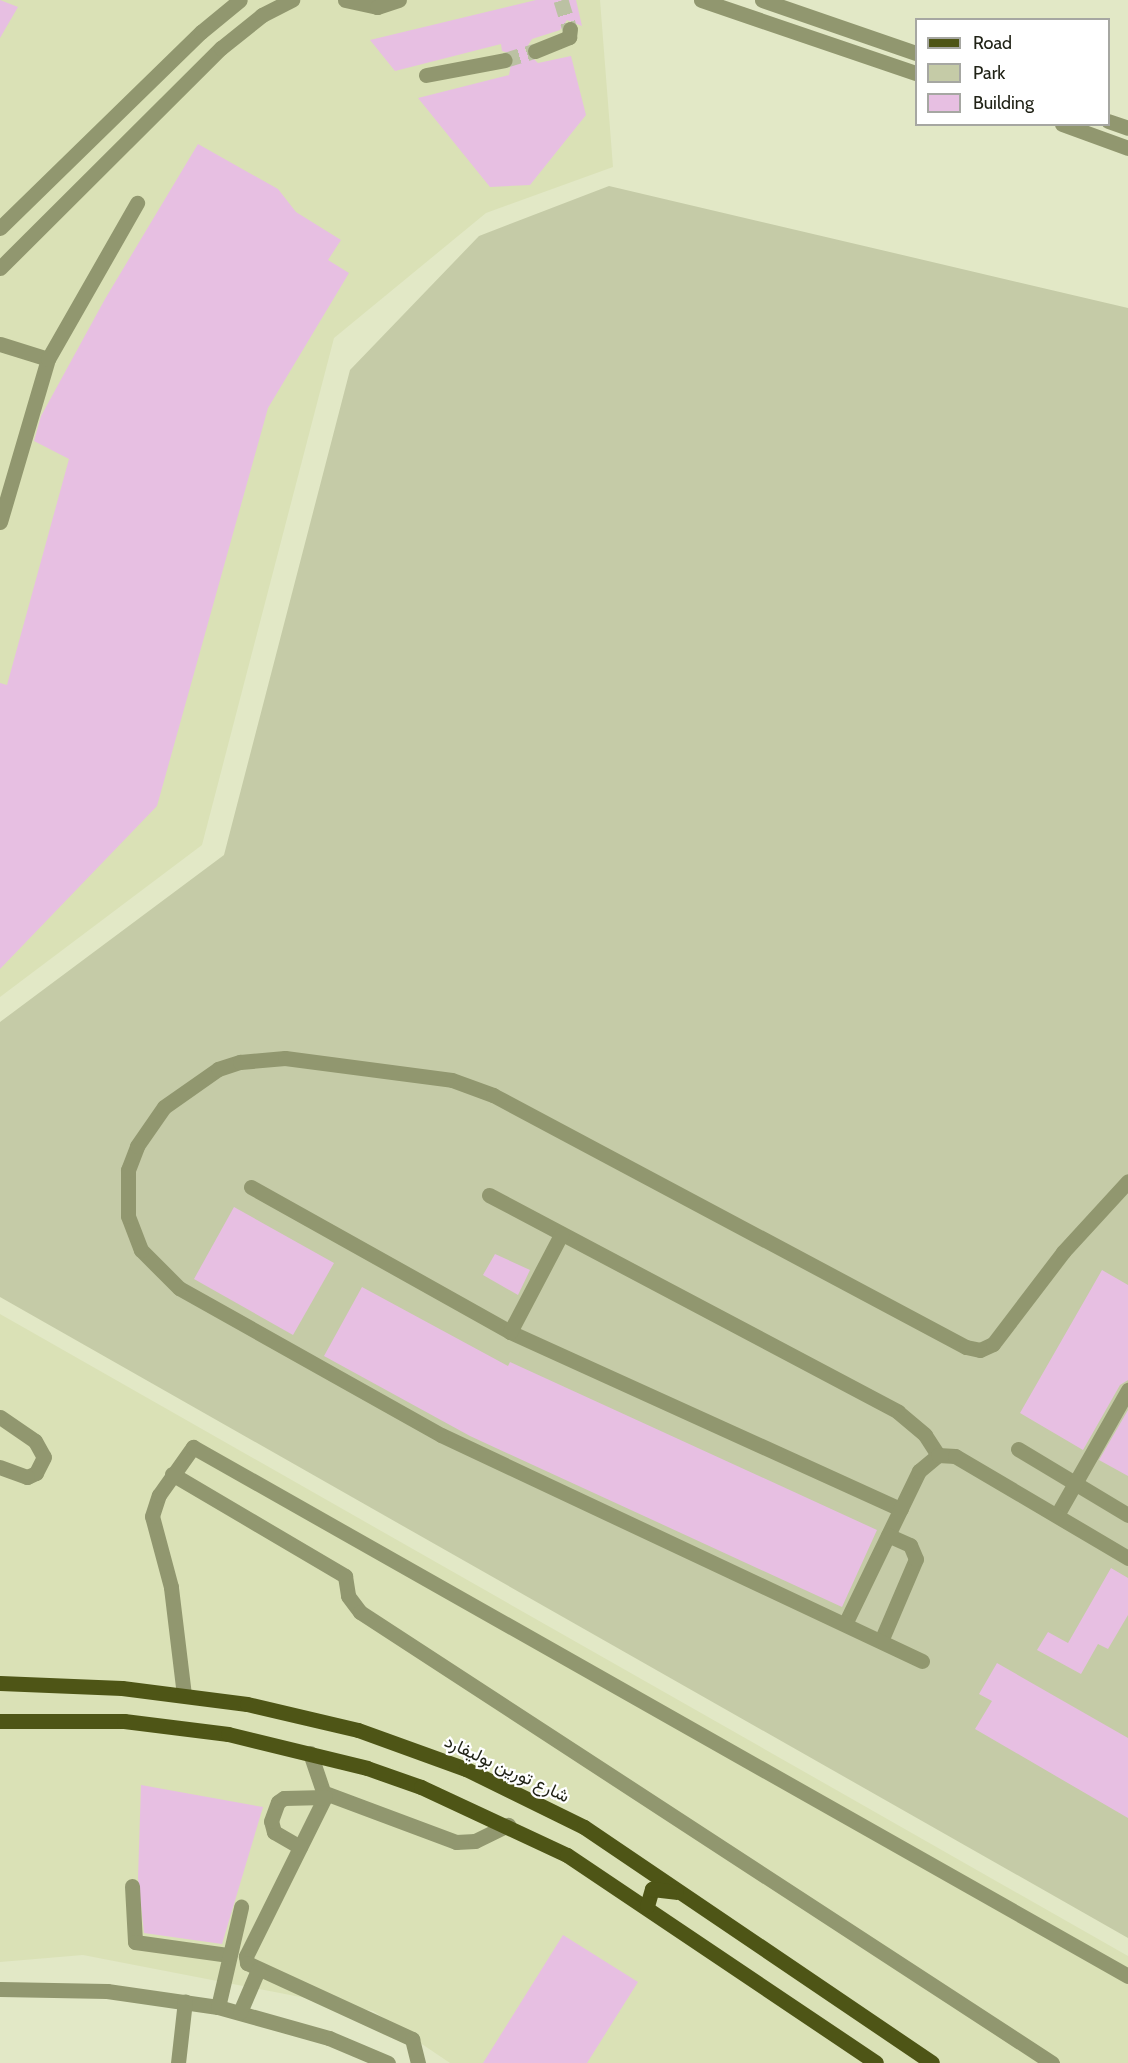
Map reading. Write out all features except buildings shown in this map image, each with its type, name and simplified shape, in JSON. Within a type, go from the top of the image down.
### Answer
[{"type":"main road","name":"شارع تورين بوليفارد","points":[[0,1683],[184,1695],[308,1716],[448,1762],[584,1827],[932,2063]]},
{"type":"main road","points":[[0,1721],[75,1720],[178,1726],[310,1753],[421,1787],[508,1825],[567,1855],[647,1906],[876,2063]]},
{"type":"main road","points":[[647,1906],[652,1888],[687,1895]]},
{"type":"street","points":[[0,228],[201,32],[240,0]]},
{"type":"street","points":[[0,268],[221,48],[262,15],[292,0]]},
{"type":"street","points":[[345,0],[377,7],[399,0]]},
{"type":"street","points":[[701,0],[915,74]]},
{"type":"street","points":[[762,0],[915,53]]},
{"type":"street","points":[[535,51],[569,37],[570,29]]},
{"type":"street","points":[[426,75],[504,60]]},
{"type":"street","points":[[1110,122],[1128,128]]},
{"type":"street","points":[[1068,126],[1128,148]]},
{"type":"street","points":[[0,522],[48,359],[137,202]]},
{"type":"street","points":[[0,344],[48,359]]},
{"type":"street","points":[[922,1660],[441,1435],[172,1283],[141,1250],[128,1216],[128,1170],[148,1125],[164,1107],[218,1069],[262,1058],[467,1084],[981,1350],[993,1344],[1063,1252],[1128,1181]]},
{"type":"street","points":[[251,1187],[510,1332],[901,1509]]},
{"type":"street","points":[[489,1195],[898,1412],[925,1435],[938,1455]]},
{"type":"street","points":[[510,1332],[561,1235]]},
{"type":"street","points":[[1057,1515],[1128,1390]]},
{"type":"street","points":[[0,1417],[35,1441],[44,1456],[36,1473],[27,1477],[0,1467]]},
{"type":"street","points":[[1018,1449],[1128,1515]]},
{"type":"street","points":[[184,1695],[173,1598],[152,1516],[172,1474],[187,1450],[205,1451],[1128,1976]]},
{"type":"street","points":[[845,1624],[924,1463],[938,1455],[955,1456],[1128,1558]]},
{"type":"street","points":[[172,1474],[345,1576],[348,1596],[360,1612],[1052,2063]]},
{"type":"street","points":[[881,1641],[916,1559],[910,1545],[888,1535]]},
{"type":"street","points":[[310,1753],[325,1795],[246,1956],[247,1963],[412,2039],[418,2063]]},
{"type":"street","points":[[300,1847],[274,1832],[271,1821],[278,1802],[284,1798],[325,1795],[456,1842],[476,1841],[508,1825]]},
{"type":"street","points":[[132,1886],[135,1942],[229,1955]]},
{"type":"street","points":[[218,2007],[241,1907]]},
{"type":"street","points":[[240,2012],[258,1970]]},
{"type":"street","points":[[0,1989],[107,1991],[218,2007],[329,2038],[388,2063]]},
{"type":"street","points":[[178,2063],[185,2001]]},
{"type":"shaded area","points":[[0,0],[600,0],[613,167],[486,213],[334,338],[202,845],[0,997]]},
{"type":"shaded area","points":[[0,1314],[1128,1956],[1128,2063],[450,2063],[373,2011],[83,1955],[0,1962]]},
{"type":"green space","points":[[609,186],[1128,308],[1128,1938],[0,1297],[0,1022],[224,855],[350,370],[479,236]]},
{"type":"tunnel","points":[[561,0],[570,29]]},
{"type":"tunnel","points":[[505,60],[535,51]]}]
